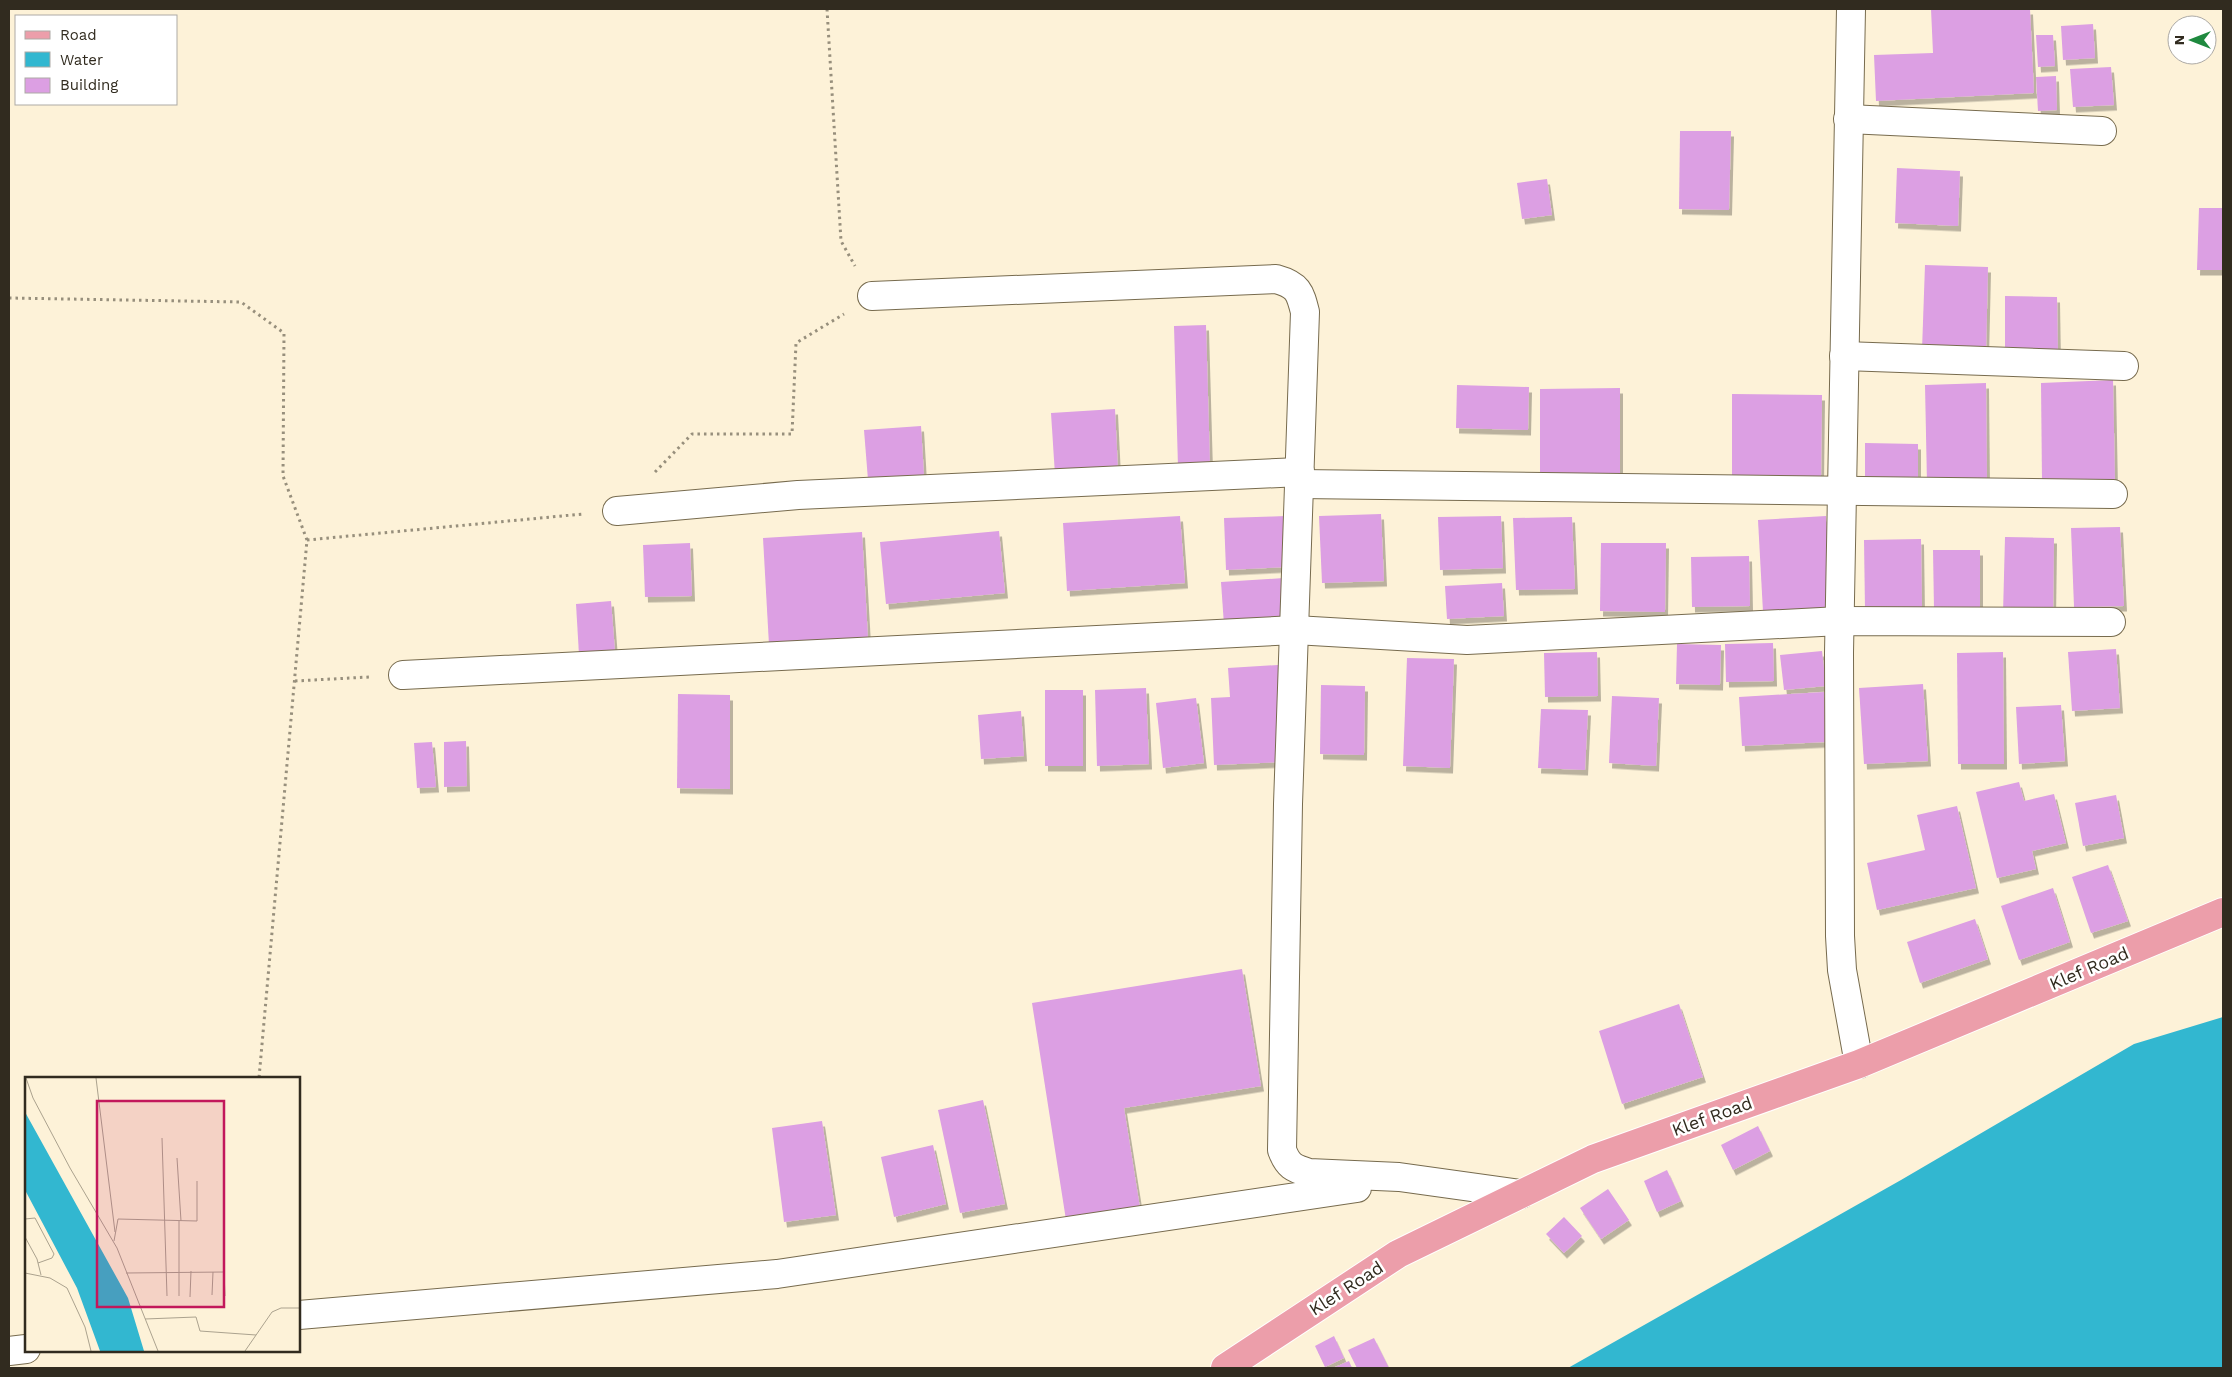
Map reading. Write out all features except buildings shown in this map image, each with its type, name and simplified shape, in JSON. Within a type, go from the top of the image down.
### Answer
[{"type":"main road","name":"Klef Road","points":[[1225,1368],[1398,1254],[1593,1159],[1859,1064],[2223,912]]},
{"type":"street","points":[[1851,9],[1840,621],[1840,936],[1842,970],[1859,1064]]},
{"type":"street","points":[[1848,119],[2102,131]]},
{"type":"street","points":[[872,296],[1276,279],[1289,282],[1300,293],[1305,312],[1288,804],[1282,1150],[1286,1162],[1296,1170],[1309,1173],[1416,1179],[1521,1194]]},
{"type":"street","points":[[1844,356],[2124,366]]},
{"type":"street","points":[[617,511],[798,495],[1300,478],[2113,494]]},
{"type":"street","points":[[403,675],[1295,630],[1467,640],[1840,621],[2111,622]]},
{"type":"street","points":[[300,1315],[777,1274],[1416,1179]]},
{"type":"street","points":[[9,1351],[25,1349]]},
{"type":"path","points":[[307,540],[617,511],[692,434],[792,434],[796,343],[872,296],[841,241],[827,9]]},
{"type":"path","points":[[9,298],[241,302],[284,333],[283,476],[307,540],[259,1077]]},
{"type":"path","points":[[295,681],[403,675]]},
{"type":"water","points":[[2223,1017],[2223,1368],[1568,1368],[1901,1180],[2134,1044]]}]
